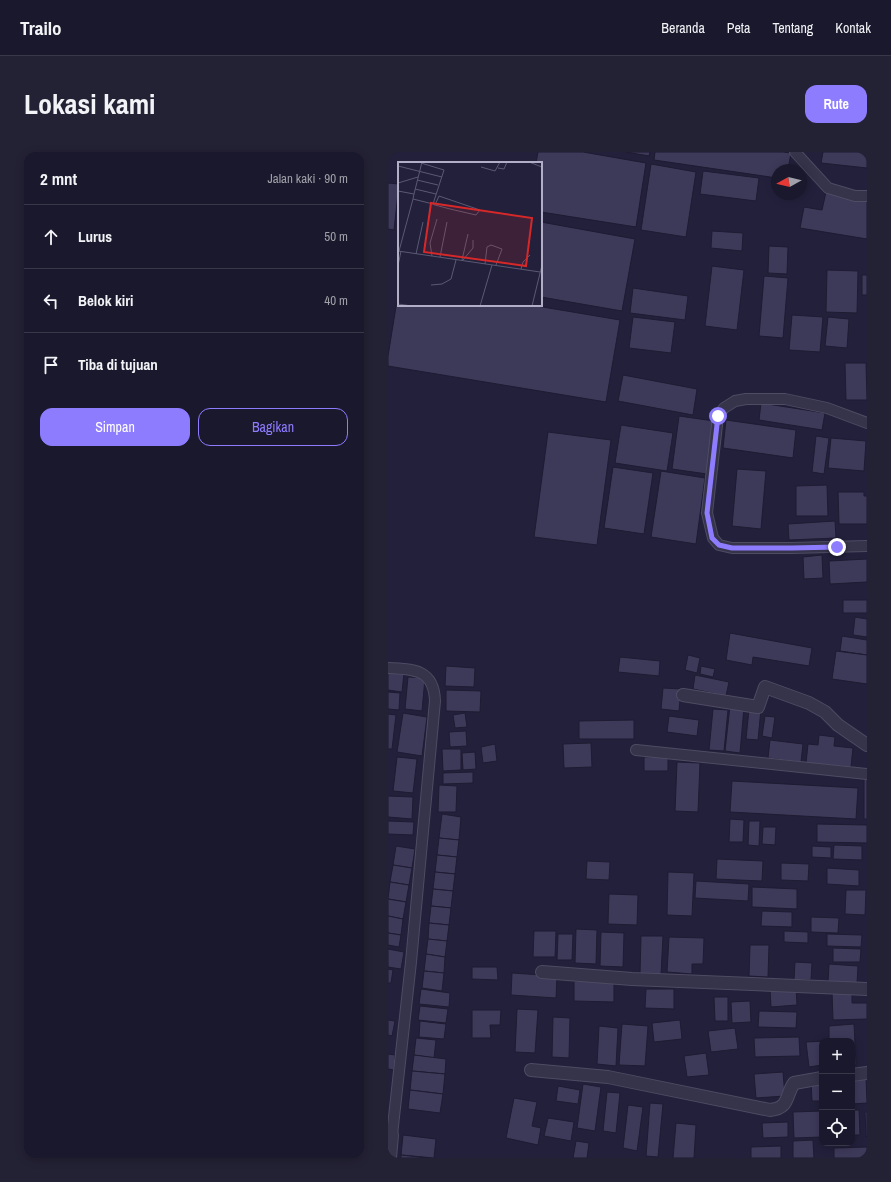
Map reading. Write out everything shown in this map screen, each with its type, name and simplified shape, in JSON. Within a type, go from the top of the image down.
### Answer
[{"type":"street","points":[[683,695],[758,707],[765,687],[809,703],[825,712],[838,725],[867,745]]},
{"type":"street","points":[[542,972],[632,979],[867,989]]},
{"type":"street","points":[[531,1070],[608,1077],[770,1110],[779,1109],[783,1106],[794,1083],[819,1079]]},
{"type":"street","points":[[855,1075],[867,1073]]},
{"type":"street","points":[[390,1135],[390,1158]]},
{"type":"lane","points":[[795,152],[828,188],[855,196],[867,196]]},
{"type":"lane","points":[[867,423],[827,408],[785,399],[746,399],[735,401],[724,408],[718,416],[707,513],[712,538],[719,545],[732,548],[867,546]]},
{"type":"lane","points":[[388,668],[421,672],[432,683],[435,691],[411,962],[391,1110],[390,1135]]},
{"type":"lane","points":[[636,750],[867,774]]},
{"type":"building","points":[[538,152],[583,152],[646,163],[636,227],[542,212],[542,162],[536,162]]},
{"type":"building","points":[[626,152],[650,152],[649,156]]},
{"type":"building","points":[[655,152],[791,153],[789,164],[771,164],[771,177],[654,160]]},
{"type":"building","points":[[823,152],[867,152],[867,168],[821,163]]},
{"type":"building","points":[[651,164],[696,172],[686,237],[641,230]]},
{"type":"building","points":[[703,171],[759,178],[756,201],[700,194]]},
{"type":"building","points":[[388,183],[398,184],[394,230],[388,229]]},
{"type":"building","points":[[826,192],[867,199],[867,239],[800,228],[804,207],[822,210]]},
{"type":"building","points":[[542,222],[635,239],[622,311],[542,297]]},
{"type":"building","points":[[712,231],[743,233],[742,251],[711,248]]},
{"type":"building","points":[[769,246],[788,247],[787,274],[768,273]]},
{"type":"building","points":[[712,266],[744,270],[737,330],[705,326]]},
{"type":"building","points":[[827,270],[858,271],[857,313],[826,312]]},
{"type":"building","points":[[862,275],[867,275],[867,295],[862,295]]},
{"type":"building","points":[[764,276],[788,278],[783,338],[759,336]]},
{"type":"building","points":[[633,288],[688,296],[685,320],[630,313]]},
{"type":"building","points":[[398,294],[398,306],[537,306],[620,320],[606,402],[388,366],[388,356]]},
{"type":"building","points":[[792,315],[823,317],[820,352],[789,350]]},
{"type":"building","points":[[633,317],[675,322],[671,353],[629,348]]},
{"type":"building","points":[[828,317],[849,319],[847,348],[825,346]]},
{"type":"building","points":[[845,363],[866,363],[867,400],[846,400]]},
{"type":"building","points":[[623,375],[697,389],[693,415],[618,401]]},
{"type":"building","points":[[761,403],[825,413],[822,430],[759,420]]},
{"type":"building","points":[[679,416],[714,421],[707,474],[672,469]]},
{"type":"building","points":[[726,420],[796,430],[793,458],[723,448]]},
{"type":"building","points":[[621,425],[673,433],[667,471],[615,463]]},
{"type":"building","points":[[548,432],[611,440],[597,545],[534,537]]},
{"type":"building","points":[[816,436],[829,438],[824,474],[812,472]]},
{"type":"building","points":[[831,438],[866,441],[864,471],[828,468]]},
{"type":"building","points":[[613,467],[653,473],[644,534],[604,528]]},
{"type":"building","points":[[737,469],[766,471],[761,529],[732,526]]},
{"type":"building","points":[[661,471],[705,478],[696,544],[651,537]]},
{"type":"building","points":[[827,485],[828,516],[796,516],[796,486]]},
{"type":"building","points":[[838,492],[864,492],[864,496],[867,496],[867,524],[839,524]]},
{"type":"building","points":[[835,521],[836,538],[789,540],[788,524]]},
{"type":"building","points":[[822,555],[823,578],[804,579],[803,557]]},
{"type":"building","points":[[867,559],[867,582],[830,584],[829,561]]},
{"type":"building","points":[[843,600],[867,600],[867,613],[843,613]]},
{"type":"building","points":[[855,617],[867,619],[867,637],[853,635]]},
{"type":"building","points":[[730,633],[812,648],[809,666],[753,657],[752,665],[726,660]]},
{"type":"building","points":[[842,636],[867,640],[867,655],[840,651]]},
{"type":"building","points":[[836,651],[867,655],[867,684],[832,679]]},
{"type":"building","points":[[688,655],[700,658],[697,673],[685,670]]},
{"type":"building","points":[[620,657],[660,661],[659,676],[618,672]]},
{"type":"building","points":[[446,666],[475,668],[474,687],[445,686]]},
{"type":"building","points":[[701,666],[715,669],[713,677],[700,674]]},
{"type":"building","points":[[388,672],[404,673],[402,692],[388,690]]},
{"type":"building","points":[[695,675],[729,682],[726,696],[693,689]]},
{"type":"building","points":[[408,677],[425,678],[422,711],[405,709]]},
{"type":"building","points":[[663,688],[681,689],[679,711],[661,709]]},
{"type":"building","points":[[446,690],[481,691],[480,712],[446,711]]},
{"type":"building","points":[[388,692],[400,693],[399,710],[388,709]]},
{"type":"building","points":[[730,706],[744,707],[740,753],[725,751]]},
{"type":"building","points":[[713,709],[728,710],[724,751],[709,750]]},
{"type":"building","points":[[749,709],[761,709],[758,740],[746,739]]},
{"type":"building","points":[[403,713],[427,717],[422,756],[397,752]]},
{"type":"building","points":[[465,713],[467,727],[455,728],[453,715]]},
{"type":"building","points":[[388,714],[396,715],[392,749],[388,749]]},
{"type":"building","points":[[669,716],[699,720],[697,736],[667,732]]},
{"type":"building","points":[[765,716],[775,717],[772,738],[762,736]]},
{"type":"building","points":[[634,720],[634,739],[579,739],[579,721]]},
{"type":"building","points":[[466,731],[467,746],[450,747],[449,732]]},
{"type":"building","points":[[819,735],[835,737],[834,746],[853,748],[851,767],[806,763],[808,744],[818,745]]},
{"type":"building","points":[[770,740],[803,744],[801,762],[768,758]]},
{"type":"building","points":[[591,743],[592,767],[564,768],[563,744]]},
{"type":"building","points":[[495,744],[497,761],[483,763],[481,747]]},
{"type":"building","points":[[442,749],[461,749],[461,770],[443,771]]},
{"type":"building","points":[[475,752],[476,769],[463,770],[462,753]]},
{"type":"building","points":[[668,756],[668,771],[644,771],[644,757]]},
{"type":"building","points":[[397,757],[417,759],[413,793],[393,791]]},
{"type":"building","points":[[677,762],[700,763],[698,812],[675,811]]},
{"type":"building","points":[[473,772],[473,783],[443,784],[443,773]]},
{"type":"building","points":[[864,773],[867,773],[867,819],[864,819]]},
{"type":"building","points":[[732,781],[858,788],[856,819],[730,812]]},
{"type":"building","points":[[439,785],[457,786],[456,812],[438,812]]},
{"type":"building","points":[[388,796],[413,797],[412,819],[388,817]]},
{"type":"building","points":[[442,814],[461,817],[459,840],[439,838]]},
{"type":"building","points":[[730,819],[744,820],[743,842],[729,842]]},
{"type":"building","points":[[388,821],[414,822],[413,835],[388,834]]},
{"type":"building","points":[[749,821],[760,821],[759,846],[748,845]]},
{"type":"building","points":[[817,824],[867,825],[867,843],[817,842]]},
{"type":"building","points":[[763,827],[776,827],[775,845],[762,844]]},
{"type":"building","points":[[439,838],[459,840],[457,857],[437,855]]},
{"type":"building","points":[[834,845],[862,846],[862,860],[833,859]]},
{"type":"building","points":[[396,846],[415,849],[412,868],[393,865]]},
{"type":"building","points":[[812,846],[831,847],[831,858],[812,857]]},
{"type":"building","points":[[437,855],[457,857],[455,874],[435,872]]},
{"type":"building","points":[[717,859],[763,861],[762,881],[716,879]]},
{"type":"building","points":[[587,861],[610,862],[609,880],[586,879]]},
{"type":"building","points":[[781,863],[809,864],[808,881],[781,880]]},
{"type":"building","points":[[393,865],[412,868],[409,885],[390,882]]},
{"type":"building","points":[[827,868],[859,870],[859,886],[827,884]]},
{"type":"building","points":[[435,872],[455,874],[453,891],[433,889]]},
{"type":"building","points":[[668,872],[694,873],[692,916],[667,915]]},
{"type":"building","points":[[696,881],[749,884],[748,901],[695,898]]},
{"type":"building","points":[[390,882],[409,885],[406,902],[388,899]]},
{"type":"building","points":[[752,887],[797,889],[797,909],[752,907]]},
{"type":"building","points":[[433,889],[453,891],[451,908],[431,906]]},
{"type":"building","points":[[846,890],[866,890],[865,915],[845,914]]},
{"type":"building","points":[[609,894],[638,895],[637,925],[608,924]]},
{"type":"building","points":[[388,899],[406,902],[403,919],[388,916]]},
{"type":"building","points":[[431,906],[451,908],[449,925],[429,923]]},
{"type":"building","points":[[762,911],[792,912],[792,927],[761,926]]},
{"type":"building","points":[[388,916],[403,919],[401,935],[388,933]]},
{"type":"building","points":[[811,917],[839,918],[838,933],[811,932]]},
{"type":"building","points":[[429,923],[449,925],[447,941],[428,939]]},
{"type":"building","points":[[576,929],[597,930],[596,964],[575,963]]},
{"type":"building","points":[[534,931],[556,931],[555,957],[533,957]]},
{"type":"building","points":[[784,931],[808,932],[808,943],[784,942]]},
{"type":"building","points":[[601,932],[624,933],[623,967],[600,966]]},
{"type":"building","points":[[388,933],[401,935],[399,947],[388,945]]},
{"type":"building","points":[[558,934],[573,934],[572,960],[557,960]]},
{"type":"building","points":[[827,934],[862,935],[861,947],[827,946]]},
{"type":"building","points":[[641,936],[663,936],[661,975],[640,974]]},
{"type":"building","points":[[669,937],[704,938],[703,964],[692,964],[692,974],[667,972]]},
{"type":"building","points":[[428,939],[447,941],[445,957],[426,954]]},
{"type":"building","points":[[750,945],[769,945],[768,977],[749,976]]},
{"type":"building","points":[[833,948],[861,949],[860,962],[833,962]]},
{"type":"building","points":[[388,949],[404,952],[401,969],[388,967]]},
{"type":"building","points":[[426,954],[445,957],[444,973],[424,971]]},
{"type":"building","points":[[795,962],[812,963],[811,980],[794,980]]},
{"type":"building","points":[[829,964],[858,966],[857,983],[828,982]]},
{"type":"building","points":[[472,967],[497,967],[498,980],[472,979]]},
{"type":"building","points":[[388,969],[393,970],[391,983],[388,983]]},
{"type":"building","points":[[424,971],[444,973],[442,991],[422,988]]},
{"type":"building","points":[[512,973],[557,976],[556,998],[511,995]]},
{"type":"building","points":[[574,981],[614,982],[614,1002],[574,1001]]},
{"type":"building","points":[[796,987],[797,1005],[771,1007],[770,989]]},
{"type":"building","points":[[421,989],[450,993],[449,1007],[419,1004]]},
{"type":"building","points":[[646,989],[674,989],[674,1009],[645,1008]]},
{"type":"building","points":[[832,992],[852,992],[852,1003],[867,1003],[867,1019],[833,1020]]},
{"type":"building","points":[[714,997],[728,997],[728,1021],[715,1021]]},
{"type":"building","points":[[750,1001],[751,1022],[732,1023],[731,1002]]},
{"type":"building","points":[[420,1006],[448,1009],[446,1023],[418,1020]]},
{"type":"building","points":[[517,1009],[538,1010],[535,1053],[515,1052]]},
{"type":"building","points":[[472,1010],[501,1010],[500,1025],[490,1025],[491,1038],[472,1038]]},
{"type":"building","points":[[759,1011],[797,1012],[796,1028],[758,1027]]},
{"type":"building","points":[[553,1017],[570,1018],[569,1058],[552,1057]]},
{"type":"building","points":[[388,1020],[395,1021],[392,1036],[388,1035]]},
{"type":"building","points":[[680,1020],[682,1039],[654,1042],[652,1023]]},
{"type":"building","points":[[420,1021],[446,1024],[444,1039],[419,1037]]},
{"type":"building","points":[[622,1024],[648,1026],[645,1066],[619,1065]]},
{"type":"building","points":[[854,1024],[855,1038],[829,1038],[829,1026]]},
{"type":"building","points":[[599,1026],[618,1028],[616,1066],[597,1064]]},
{"type":"building","points":[[735,1028],[738,1049],[711,1052],[708,1031]]},
{"type":"building","points":[[799,1037],[800,1056],[755,1057],[754,1038]]},
{"type":"building","points":[[416,1038],[436,1040],[434,1058],[414,1055]]},
{"type":"building","points":[[819,1041],[819,1065],[809,1067],[806,1042]]},
{"type":"building","points":[[706,1053],[709,1075],[687,1077],[684,1056]]},
{"type":"building","points":[[388,1054],[395,1055],[394,1070],[388,1069]]},
{"type":"building","points":[[414,1055],[446,1059],[445,1074],[412,1071]]},
{"type":"building","points":[[412,1071],[445,1074],[443,1094],[410,1090]]},
{"type":"building","points":[[783,1072],[785,1096],[756,1098],[754,1074]]},
{"type":"building","points":[[855,1078],[866,1078],[867,1103],[855,1104]]},
{"type":"building","points":[[811,1080],[819,1080],[819,1101],[812,1101]]},
{"type":"building","points":[[583,1084],[601,1087],[595,1131],[577,1128]]},
{"type":"building","points":[[558,1086],[580,1090],[578,1104],[556,1101]]},
{"type":"building","points":[[410,1090],[443,1094],[440,1113],[408,1109]]},
{"type":"building","points":[[607,1092],[620,1093],[616,1133],[603,1131]]},
{"type":"building","points":[[514,1098],[537,1102],[532,1126],[541,1128],[538,1145],[506,1138]]},
{"type":"building","points":[[650,1103],[663,1104],[658,1157],[646,1156]]},
{"type":"building","points":[[628,1105],[643,1107],[637,1151],[623,1148]]},
{"type":"building","points":[[855,1110],[859,1110],[860,1135],[855,1135]]},
{"type":"building","points":[[819,1111],[819,1137],[794,1138],[793,1112]]},
{"type":"building","points":[[865,1112],[867,1112],[866,1137]]},
{"type":"building","points":[[548,1118],[574,1122],[571,1141],[544,1136]]},
{"type":"building","points":[[788,1122],[788,1137],[763,1138],[762,1123]]},
{"type":"building","points":[[676,1123],[696,1125],[694,1158],[673,1158]]},
{"type":"building","points":[[403,1135],[436,1139],[434,1158],[401,1155]]},
{"type":"building","points":[[813,1140],[814,1158],[793,1158],[793,1141]]},
{"type":"building","points":[[576,1141],[589,1143],[587,1158],[573,1158]]},
{"type":"building","points":[[781,1146],[781,1158],[751,1158],[751,1147]]},
{"type":"building","points":[[867,1147],[867,1158],[834,1158],[834,1148]]},
{"type":"building","points":[[401,1155],[428,1158],[401,1158]]},
{"type":"route","points":[[718,416],[707,513],[712,538],[719,545],[732,548],[837,547]]}]
